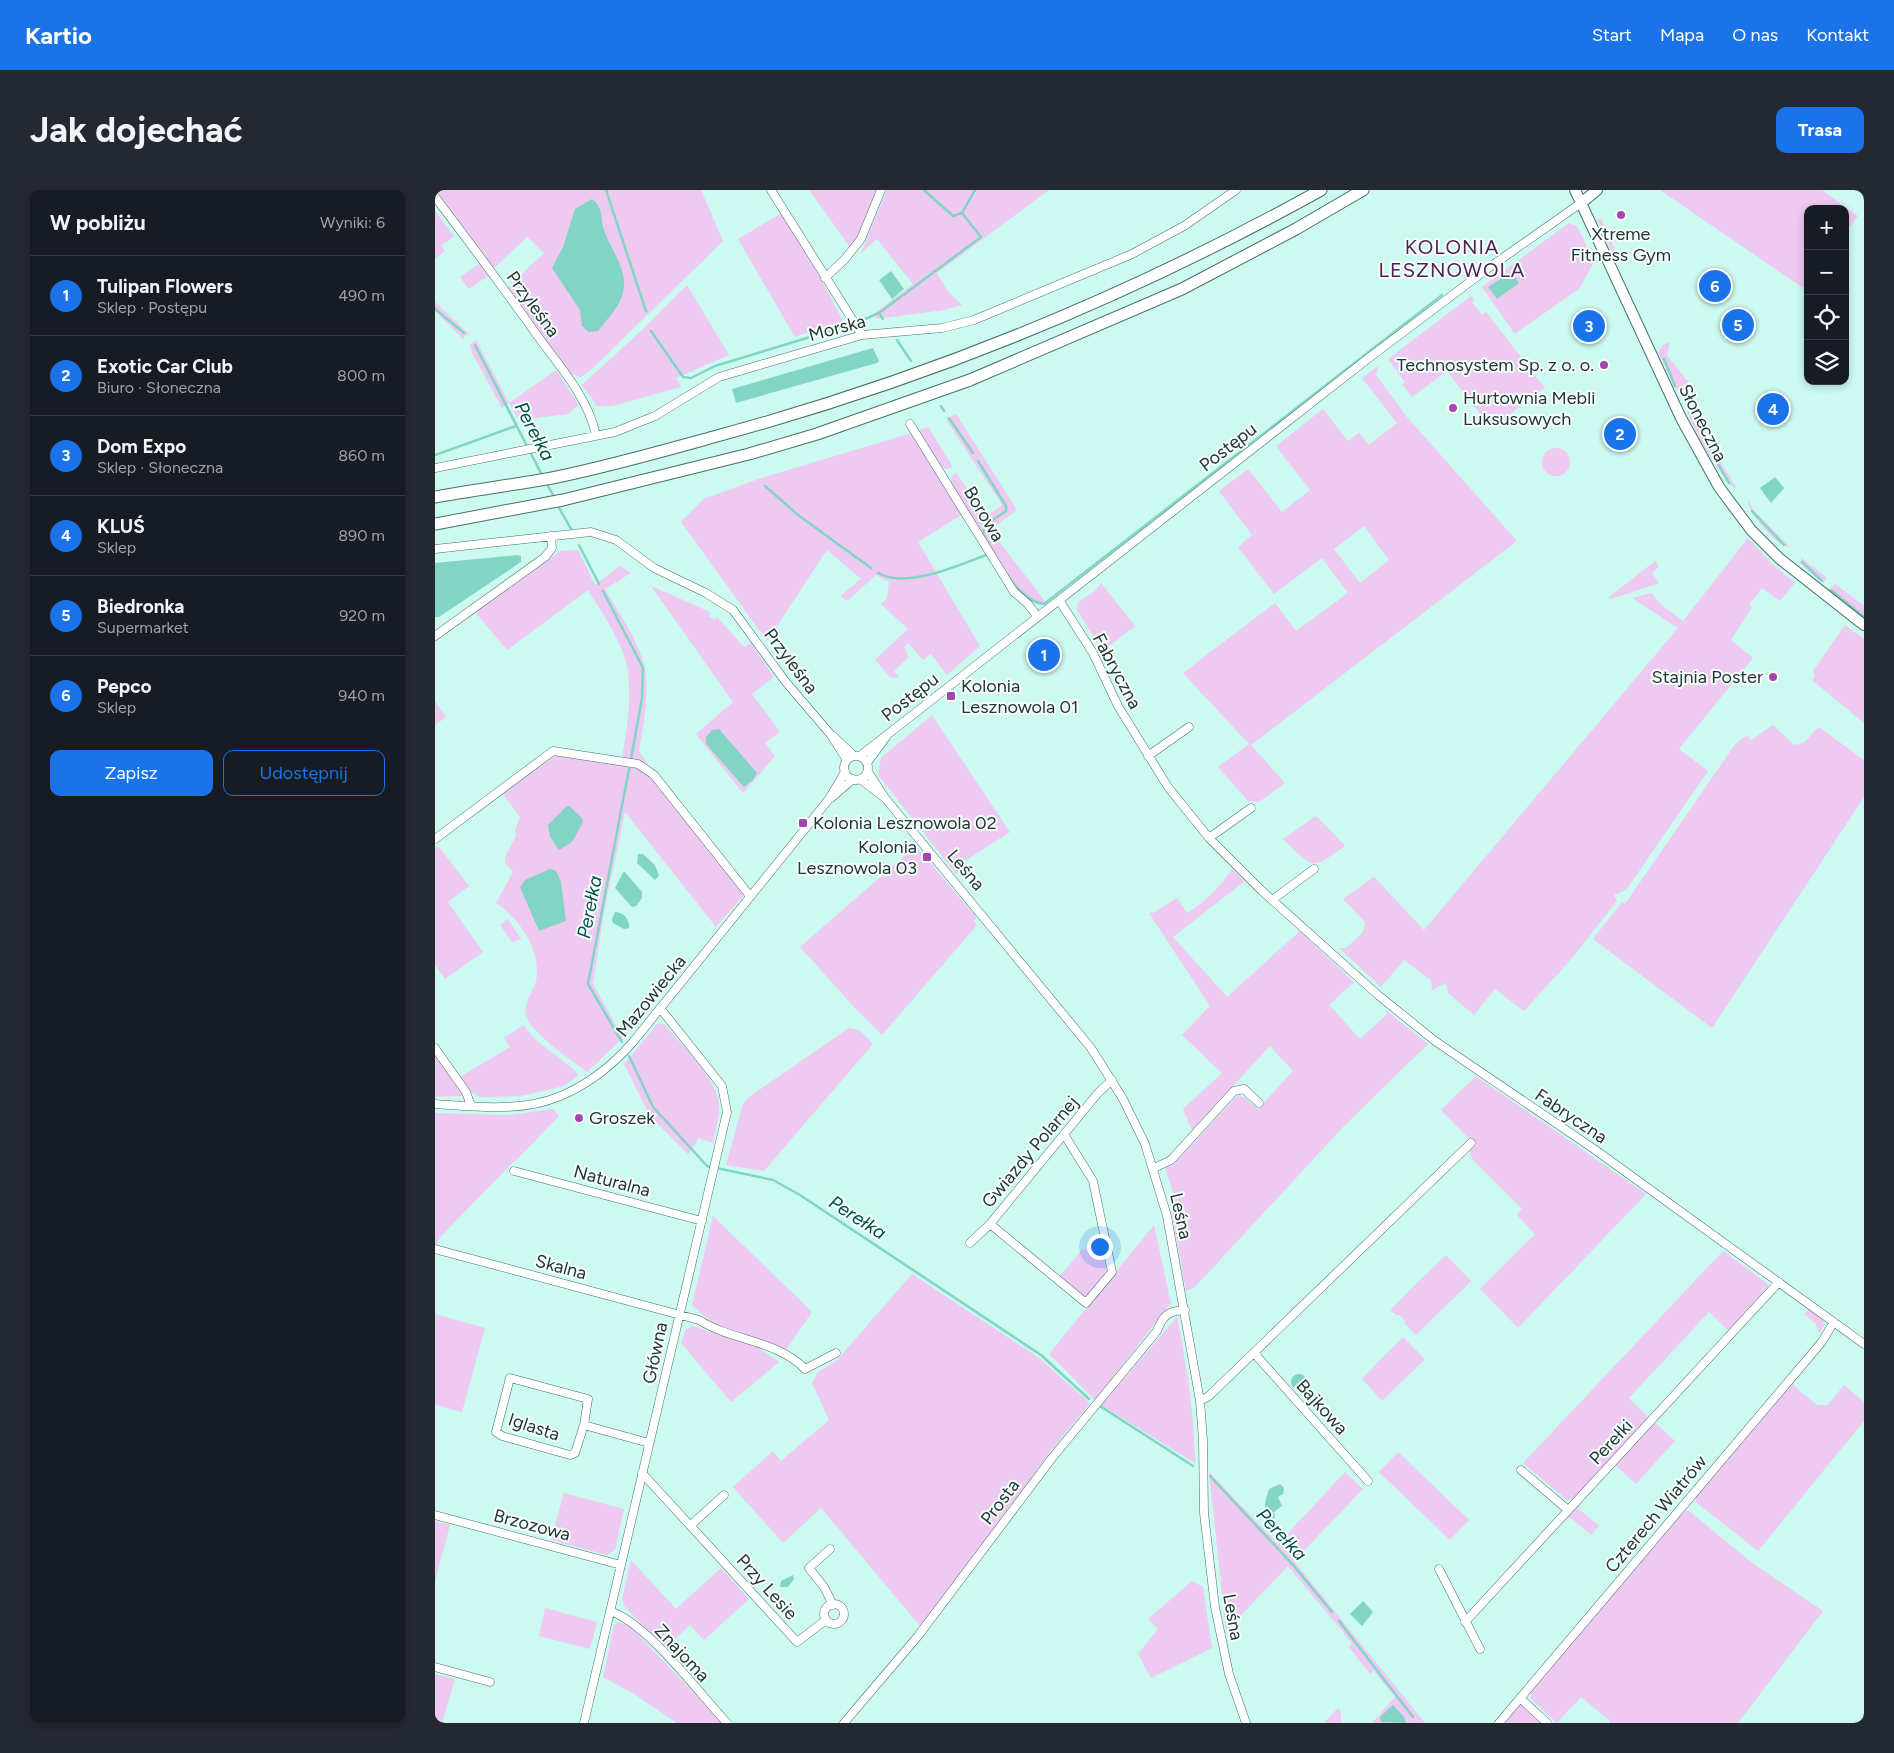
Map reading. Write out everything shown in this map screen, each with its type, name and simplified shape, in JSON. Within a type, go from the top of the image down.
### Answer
[{"type":"highway","points":[[435,496],[546,479],[751,427],[953,362],[1106,298],[1243,231],[1321,190]]},
{"type":"highway","points":[[435,524],[558,501],[749,454],[800,439],[970,380],[1182,289],[1296,229],[1363,190]]},
{"type":"main road","name":"Słoneczna","points":[[1575,190],[1681,418],[1719,486],[1751,530],[1774,554],[1810,585],[1864,625]]},
{"type":"main road","name":"Postępu","points":[[1581,203],[1597,190]]},
{"type":"street","points":[[771,190],[862,335]]},
{"type":"street","points":[[825,278],[845,259],[861,238],[881,190]]},
{"type":"street","name":"Morska","points":[[435,468],[615,432],[655,416],[719,377],[862,335],[943,328],[974,320],[1133,254],[1184,226],[1236,190]]},
{"type":"street","name":"Przyleśna","points":[[435,197],[573,385],[588,410],[596,435]]},
{"type":"street","name":"Postępu","points":[[854,757],[885,737],[1363,362],[1487,269],[1581,203]]},
{"type":"street","name":"Borowa","points":[[910,424],[1015,593],[1028,604],[1037,616]]},
{"type":"street","name":"Przyleśna","points":[[551,536],[591,532],[612,538],[659,571],[728,606],[738,615],[789,686],[831,735],[841,740],[854,757]]},
{"type":"street","points":[[435,549],[551,536],[551,550],[545,558],[435,636]]},
{"type":"street","name":"Fabryczna","points":[[1059,600],[1093,653],[1118,706],[1168,787],[1209,838],[1272,900],[1384,1000],[1435,1042],[1594,1148],[1864,1344]]},
{"type":"street","points":[[1148,756],[1189,727]]},
{"type":"street","name":"Postępu","points":[[867,763],[885,737]]},
{"type":"street","points":[[435,839],[553,751],[638,764],[654,775],[750,896]]},
{"type":"street","points":[[854,757],[867,763],[868,772],[857,779],[845,772],[844,766],[854,757]]},
{"type":"street","name":"Mazowiecka","points":[[435,1104],[471,1106],[537,1104],[577,1088],[603,1071],[625,1051],[660,1008],[829,799],[845,772]]},
{"type":"street","name":"Leśna","points":[[868,772],[885,798],[1053,1000],[1112,1080],[1136,1121],[1153,1168],[1167,1216],[1185,1310],[1200,1401],[1203,1440],[1204,1513],[1213,1591],[1229,1674],[1246,1723]]},
{"type":"street","name":"Mazowiecka","points":[[829,799],[857,779]]},
{"type":"street","name":"Leśna","points":[[857,779],[885,798]]},
{"type":"street","points":[[1209,838],[1251,808]]},
{"type":"street","points":[[1272,900],[1314,869]]},
{"type":"street","name":"Główna","points":[[584,1723],[726,1118],[727,1106],[724,1090],[660,1008]]},
{"type":"street","points":[[435,1048],[467,1092],[471,1106]]},
{"type":"street","name":"Gwiazdy Polarnej","points":[[970,1243],[990,1224],[1064,1134],[1112,1080]]},
{"type":"street","points":[[1153,1168],[1171,1160],[1234,1091],[1244,1089],[1259,1103]]},
{"type":"street","points":[[990,1224],[1086,1303],[1112,1272],[1093,1181],[1064,1134]]},
{"type":"street","points":[[1200,1401],[1209,1396],[1471,1143]]},
{"type":"street","name":"Naturalna","points":[[514,1171],[702,1221]]},
{"type":"street","name":"Skalna","points":[[435,1249],[679,1314]]},
{"type":"street","name":"Perełki","points":[[1465,1622],[1779,1282]]},
{"type":"street","name":"Prosta","points":[[844,1723],[918,1636],[1052,1458],[1157,1331],[1162,1319],[1172,1311],[1185,1310]]},
{"type":"street","points":[[679,1314],[767,1345],[782,1352],[805,1369],[836,1353]]},
{"type":"street","name":"Czterech Wiatrów","points":[[1499,1723],[1821,1343],[1834,1322]]},
{"type":"street","name":"Bajkowa","points":[[1254,1353],[1368,1481]]},
{"type":"street","name":"Iglasta","points":[[512,1378],[586,1397],[589,1400],[584,1425],[577,1451],[570,1455],[502,1436],[496,1430],[509,1380],[512,1378]]},
{"type":"street","name":"Iglasta","points":[[584,1425],[649,1443]]},
{"type":"street","points":[[1521,1470],[1568,1510]]},
{"type":"street","name":"Przy Lesie","points":[[643,1473],[797,1642],[826,1620]]},
{"type":"street","points":[[691,1525],[724,1495]]},
{"type":"street","name":"Brzozowa","points":[[435,1515],[621,1565]]},
{"type":"street","points":[[830,1549],[809,1568],[824,1586],[833,1605]]},
{"type":"street","points":[[1439,1569],[1480,1649]]},
{"type":"street","name":"Przy Lesie","points":[[833,1605],[838,1605],[843,1610],[842,1620],[834,1624],[826,1620],[824,1612],[828,1606],[833,1605]]},
{"type":"street","name":"Znajoma","points":[[610,1612],[625,1617],[649,1638],[727,1723]]},
{"type":"street","points":[[435,1667],[490,1682]]},
{"type":"street","points":[[1520,1698],[1547,1723]]},
{"type":"shaded area","points":[[435,190],[701,190],[723,241],[595,366],[580,378],[575,374],[571,375],[508,288],[544,253],[527,237],[494,268]]},
{"type":"shaded area","points":[[809,190],[877,190],[855,242],[850,247]]},
{"type":"shaded area","points":[[887,190],[1049,190],[937,273],[949,293],[962,305],[944,310],[876,319],[875,313],[913,284],[877,239],[861,253]]},
{"type":"shaded area","points":[[1660,190],[1822,190],[1843,205],[1804,205],[1803,288]]},
{"type":"shaded area","points":[[592,199],[599,208],[605,234],[622,270],[624,285],[621,298],[611,315],[598,331],[589,332],[582,326],[580,310],[552,268],[563,247],[575,209]]},
{"type":"shaded area","points":[[1849,210],[1858,216],[1849,228]]},
{"type":"shaded area","points":[[435,211],[454,236],[441,246],[445,251],[435,259]]},
{"type":"shaded area","points":[[782,213],[806,251],[843,321],[795,337],[738,239]]},
{"type":"shaded area","points":[[1601,219],[1617,254],[1613,254],[1597,220]]},
{"type":"shaded area","points":[[1569,223],[1577,226],[1595,263],[1592,265],[1580,288],[1514,333],[1482,287]]},
{"type":"shaded area","points":[[480,263],[489,275],[469,289],[460,277]]},
{"type":"shaded area","points":[[891,271],[904,289],[892,299],[879,280]]},
{"type":"shaded area","points":[[1511,272],[1519,283],[1497,299],[1488,287]]},
{"type":"shaded area","points":[[687,285],[729,355],[676,378],[681,387],[612,406],[597,406],[582,385],[642,330]]},
{"type":"shaded area","points":[[1471,296],[1474,300],[1472,302],[1482,315],[1486,312],[1545,388],[1491,428],[1447,371],[1412,397],[1402,384],[1405,382],[1388,359]]},
{"type":"shaded area","points":[[435,302],[469,334],[463,337],[464,340],[435,311]]},
{"type":"shaded area","points":[[476,340],[509,403],[502,408],[472,353],[470,345]]},
{"type":"shaded area","points":[[1670,342],[1667,355],[1693,388],[1679,392],[1675,387],[1658,352],[1663,345]]},
{"type":"shaded area","points":[[873,348],[879,361],[877,363],[736,403],[732,389]]},
{"type":"shaded area","points":[[1378,366],[1376,375],[1407,417],[1517,541],[1251,745],[1285,783],[1259,802],[1248,801],[1218,767],[1249,744],[1183,673],[1275,603],[1296,631],[1348,593],[1322,558],[1274,594],[1238,547],[1252,535],[1219,491],[1248,469],[1282,512],[1310,490],[1276,446],[1323,409],[1348,441],[1359,433],[1369,445],[1397,423],[1362,378]],"holes":[[[1364,526],[1389,560],[1360,583],[1334,549]]]},
{"type":"shaded area","points":[[556,370],[579,405],[568,414],[519,420],[509,403]]},
{"type":"shaded area","points":[[1687,406],[1737,489],[1731,485],[1715,465],[1692,424]]},
{"type":"shaded area","points":[[956,414],[1017,510],[990,530],[1047,603],[1044,605],[1031,602],[1019,594],[951,483],[951,478],[956,472],[987,516],[1002,505],[946,419]]},
{"type":"shaded area","points":[[928,427],[953,467],[946,469],[942,467],[919,430]]},
{"type":"shaded area","points":[[912,433],[963,514],[918,542],[980,646],[947,675],[931,654],[923,660],[908,643],[905,646],[908,658],[894,671],[899,677],[891,678],[875,660],[908,629],[881,604],[887,598],[889,582],[876,575],[847,601],[840,596],[861,579],[827,550],[767,641],[681,522],[704,499],[761,478]]},
{"type":"shaded area","points":[[1556,448],[1566,452],[1570,462],[1566,472],[1556,476],[1546,472],[1542,462],[1546,452]]},
{"type":"shaded area","points":[[1775,477],[1784,488],[1771,503],[1760,488]]},
{"type":"shaded area","points":[[1748,500],[1755,512],[1790,547],[1785,546],[1771,536],[1752,513]]},
{"type":"shaded area","points":[[1748,538],[1771,563],[1795,583],[1780,601],[1762,588],[1749,605],[1752,607],[1731,640],[1753,658],[1679,749],[1708,771],[1626,890],[1614,895],[1617,901],[1572,958],[1524,1011],[1495,989],[1474,1015],[1448,993],[1446,983],[1432,990],[1431,980],[1404,960],[1381,987],[1339,948],[1346,948],[1363,932],[1365,922],[1343,899],[1374,877],[1424,930],[1678,628],[1632,598],[1652,593],[1660,604],[1683,621]]},
{"type":"shaded area","points":[[578,550],[595,585],[620,566],[631,573],[605,589],[636,643],[644,666],[646,677],[645,714],[639,751],[649,766],[622,759],[629,709],[628,671],[618,641],[588,590],[507,650],[475,612],[560,551]]},
{"type":"shaded area","points":[[521,556],[521,562],[439,617],[435,617],[435,563]]},
{"type":"shaded area","points":[[1802,558],[1827,578],[1823,583],[1800,563]]},
{"type":"shaded area","points":[[1655,561],[1659,566],[1652,573],[1659,583],[1611,599],[1608,598]]},
{"type":"shaded area","points":[[1101,583],[1135,626],[1103,651],[1077,610],[1078,602],[1094,592]]},
{"type":"shaded area","points":[[1835,584],[1864,606],[1864,618],[1829,590]]},
{"type":"shaded area","points":[[651,586],[710,612],[708,616],[715,620],[717,617],[744,647],[751,643],[774,677],[752,694],[780,732],[765,743],[775,756],[743,793],[696,734],[733,702]]},
{"type":"shaded area","points":[[1845,625],[1864,639],[1864,723],[1812,680],[1815,676],[1813,671]]},
{"type":"shaded area","points":[[435,701],[446,717],[435,725]]},
{"type":"shaded area","points":[[932,715],[1010,832],[960,864],[957,875],[878,775],[881,758]]},
{"type":"shaded area","points":[[1773,725],[1794,745],[1803,743],[1819,727],[1864,760],[1864,797],[1712,1028],[1593,939],[1622,902],[1625,904],[1736,743],[1747,736],[1751,740]]},
{"type":"shaded area","points":[[719,729],[757,773],[753,780],[744,787],[706,744],[706,737],[712,730]]},
{"type":"shaded area","points":[[563,755],[634,766],[652,776],[742,892],[743,896],[716,927],[625,812],[604,912],[593,984],[623,1038],[587,1072],[545,1040],[527,1018],[526,1004],[536,981],[536,958],[521,927],[496,903],[513,872],[505,863],[505,857],[516,836],[515,830],[520,817],[503,794],[553,756]]},
{"type":"shaded area","points":[[569,806],[582,818],[583,822],[572,842],[559,850],[550,837],[548,825]]},
{"type":"shaded area","points":[[1316,816],[1345,846],[1325,860],[1313,863],[1307,861],[1283,839]]},
{"type":"shaded area","points":[[435,846],[439,847],[469,886],[448,902],[483,952],[445,979],[435,965]]},
{"type":"shaded area","points":[[916,846],[977,918],[974,921],[977,925],[882,1035],[800,947]]},
{"type":"shaded area","points":[[638,854],[643,854],[655,865],[659,876],[655,880],[637,863]]},
{"type":"shaded area","points":[[550,869],[556,871],[561,882],[566,921],[539,931],[520,887],[525,880]]},
{"type":"shaded area","points":[[1232,869],[1245,881],[1173,937],[1227,997],[1300,931],[1354,982],[1329,1005],[1360,1039],[1386,1015],[1387,1011],[1428,1044],[1344,1126],[1194,1288],[1186,1291],[1170,1203],[1175,1198],[1165,1168],[1173,1165],[1237,1096],[1244,1097],[1258,1109],[1293,1071],[1270,1046],[1192,1130],[1183,1109],[1222,1073],[1182,1035],[1210,1006],[1149,913],[1155,912],[1178,899],[1187,913],[1212,894]]},
{"type":"shaded area","points":[[624,871],[642,892],[642,898],[636,906],[632,907],[615,888]]},
{"type":"shaded area","points":[[615,912],[621,913],[626,917],[629,922],[629,928],[624,929],[613,923],[612,919]]},
{"type":"shaded area","points":[[508,919],[521,939],[512,942],[500,925]]},
{"type":"shaded area","points":[[658,1023],[665,1025],[689,1052],[706,1074],[717,1095],[719,1113],[713,1143],[698,1138],[688,1154],[650,1116],[624,1064]]},
{"type":"shaded area","points":[[524,1025],[535,1039],[579,1075],[564,1086],[521,1096],[480,1097],[471,1092],[460,1077],[510,1047],[504,1038]]},
{"type":"shaded area","points":[[849,1028],[859,1030],[873,1044],[764,1171],[726,1165],[743,1104],[749,1097]]},
{"type":"shaded area","points":[[435,1054],[462,1092],[462,1096],[435,1097]]},
{"type":"shaded area","points":[[1476,1076],[1646,1194],[1518,1328],[1480,1289],[1535,1234],[1517,1215],[1522,1209],[1471,1158],[1469,1148],[1473,1143],[1441,1110]]},
{"type":"shaded area","points":[[553,1109],[559,1116],[435,1244],[435,1113],[509,1115]]},
{"type":"shaded area","points":[[713,1216],[812,1312],[785,1351],[712,1323],[692,1305]]},
{"type":"shaded area","points":[[1154,1225],[1171,1303],[1095,1400],[1049,1354]]},
{"type":"shaded area","points":[[1101,1245],[1108,1273],[1090,1295],[1083,1295],[1060,1276],[1082,1250]]},
{"type":"shaded area","points":[[1723,1251],[1768,1284],[1768,1288],[1729,1331],[1709,1312],[1629,1398],[1649,1418],[1573,1500],[1567,1500],[1523,1463]]},
{"type":"shaded area","points":[[1446,1255],[1471,1281],[1416,1335],[1405,1324],[1400,1315],[1396,1315],[1390,1310]]},
{"type":"shaded area","points":[[912,1274],[1039,1358],[1090,1403],[1050,1452],[921,1627],[821,1508],[783,1543],[733,1487],[773,1451],[781,1461],[829,1420],[812,1383],[818,1372],[837,1360]]},
{"type":"shaded area","points":[[1809,1309],[1823,1319],[1824,1326],[1819,1333],[1815,1323],[1804,1314]]},
{"type":"shaded area","points":[[435,1314],[485,1328],[462,1412],[435,1405]]},
{"type":"shaded area","points":[[1177,1317],[1189,1390],[1195,1463],[1101,1405]]},
{"type":"shaded area","points":[[693,1326],[757,1347],[779,1362],[731,1402],[681,1343],[686,1329]]},
{"type":"shaded area","points":[[1403,1337],[1425,1359],[1382,1401],[1362,1379]]},
{"type":"shaded area","points":[[1299,1374],[1307,1382],[1299,1390],[1291,1382]]},
{"type":"shaded area","points":[[1794,1380],[1794,1386],[1817,1405],[1828,1405],[1844,1385],[1864,1402],[1864,1421],[1758,1551],[1696,1502],[1696,1493]]},
{"type":"shaded area","points":[[1654,1422],[1675,1441],[1636,1484],[1615,1465]]},
{"type":"shaded area","points":[[1398,1452],[1469,1520],[1450,1540],[1379,1472]]},
{"type":"shaded area","points":[[1209,1472],[1278,1544],[1345,1472],[1363,1489],[1294,1561],[1425,1723],[1372,1723],[1395,1697],[1374,1671],[1370,1674],[1349,1647],[1352,1643],[1288,1566],[1226,1631]]},
{"type":"shaded area","points":[[1280,1484],[1284,1488],[1283,1494],[1278,1497],[1282,1506],[1274,1512],[1275,1519],[1270,1517],[1265,1511],[1265,1502],[1269,1489]]},
{"type":"shaded area","points":[[564,1493],[624,1509],[615,1550],[607,1555],[551,1540]]},
{"type":"shaded area","points":[[1578,1504],[1579,1509],[1599,1526],[1591,1535],[1571,1518],[1567,1518]]},
{"type":"shaded area","points":[[1689,1511],[1751,1562],[1823,1611],[1738,1723],[1609,1723],[1609,1720],[1581,1697],[1557,1723],[1531,1699],[1530,1689],[1680,1512]]},
{"type":"shaded area","points":[[435,1521],[450,1525],[435,1582]]},
{"type":"shaded area","points":[[631,1560],[676,1609],[721,1568],[749,1599],[704,1640],[690,1625],[665,1648],[624,1606],[622,1599]]},
{"type":"shaded area","points":[[793,1575],[794,1579],[788,1587],[780,1587],[781,1581]]},
{"type":"shaded area","points":[[1192,1581],[1203,1587],[1212,1648],[1151,1678],[1138,1654],[1158,1629],[1148,1619]]},
{"type":"shaded area","points":[[1363,1601],[1373,1612],[1362,1626],[1350,1614]]},
{"type":"shaded area","points":[[545,1608],[597,1622],[590,1649],[539,1636]]},
{"type":"shaded area","points":[[624,1620],[723,1723],[677,1723],[634,1694],[603,1677],[614,1625],[618,1622],[624,1624]]},
{"type":"shaded area","points":[[435,1674],[455,1679],[442,1723],[435,1723]]},
{"type":"shaded area","points":[[1393,1705],[1404,1717],[1406,1723],[1381,1722],[1380,1717]]},
{"type":"shaded area","points":[[1518,1705],[1521,1705],[1540,1723],[1503,1723]]},
{"type":"shaded area","points":[[1338,1708],[1341,1712],[1341,1723],[1324,1723]]},
{"type":"waterway","points":[[606,190],[646,311]]},
{"type":"waterway","points":[[924,190],[953,216],[962,213],[975,190]]},
{"type":"waterway","points":[[883,319],[879,313],[981,237],[962,213]]},
{"type":"waterway","points":[[978,461],[1006,506],[1006,511],[985,525],[983,534],[1016,587],[1034,601],[1044,604],[1442,295]]},
{"type":"waterway","name":"Perełka","points":[[435,309],[464,333]]},
{"type":"waterway","points":[[865,319],[879,313]]},
{"type":"waterway","points":[[651,331],[683,377],[691,378],[715,366],[843,327]]},
{"type":"waterway","points":[[897,340],[911,361]]},
{"type":"waterway","name":"Perełka","points":[[475,345],[543,477]]},
{"type":"waterway","points":[[1664,359],[1675,386]]},
{"type":"waterway","points":[[941,406],[944,411]]},
{"type":"waterway","points":[[949,418],[973,453]]},
{"type":"waterway","points":[[435,455],[516,426]]},
{"type":"waterway","points":[[1710,450],[1729,483]]},
{"type":"waterway","name":"Perełka","points":[[546,482],[555,499]]},
{"type":"waterway","points":[[765,486],[798,515],[871,568]]},
{"type":"waterway","name":"Perełka","points":[[557,504],[571,529]]},
{"type":"waterway","points":[[1752,511],[1784,545]]},
{"type":"waterway","name":"Perełka","points":[[579,545],[599,584]]},
{"type":"waterway","points":[[878,573],[889,577],[917,577],[946,570],[986,555]]},
{"type":"waterway","points":[[1802,562],[1822,581]]},
{"type":"waterway","points":[[1831,590],[1864,617]]},
{"type":"waterway","name":"Perełka","points":[[603,591],[643,668],[642,698],[631,759]]},
{"type":"waterway","name":"Perełka","points":[[622,1042],[588,984],[629,769]]},
{"type":"waterway","name":"Perełka","points":[[629,1056],[653,1107],[707,1166],[773,1180],[800,1195],[1041,1355],[1089,1399]]},
{"type":"waterway","name":"Perełka","points":[[1100,1406],[1193,1466]]},
{"type":"waterway","name":"Perełka","points":[[1210,1476],[1294,1566],[1332,1612]]},
{"type":"waterway","name":"Perełka","points":[[1339,1621],[1413,1717]]},
{"type":"place","name":"Xtreme Fitness Gym","points":[[1621,215]]},
{"type":"place","name":"Pepco","points":[[1715,286]]},
{"type":"place","name":"Biedronka","points":[[1738,325]]},
{"type":"place","name":"Dom Expo","points":[[1589,326]]},
{"type":"place","name":"Technosystem Sp. z o. o.","points":[[1604,365]]},
{"type":"place","name":"Hurtownia Mebli Luksusowych","points":[[1453,408]]},
{"type":"place","name":"KLUŚ","points":[[1773,409]]},
{"type":"place","name":"Exotic Car Club","points":[[1620,434]]},
{"type":"place","name":"Tulipan Flowers","points":[[1044,655]]},
{"type":"place","name":"Stajnia Poster","points":[[1773,677]]},
{"type":"place","name":"Kolonia Lesznowola 01","points":[[951,696]]},
{"type":"place","name":"Kolonia Lesznowola 02","points":[[803,823]]},
{"type":"place","name":"Kolonia Lesznowola 03","points":[[927,857]]},
{"type":"place","name":"Groszek","points":[[579,1118]]},
{"type":"district","name":"KOLONIA LESZNOWOLA","points":[[1452,258]]}]
